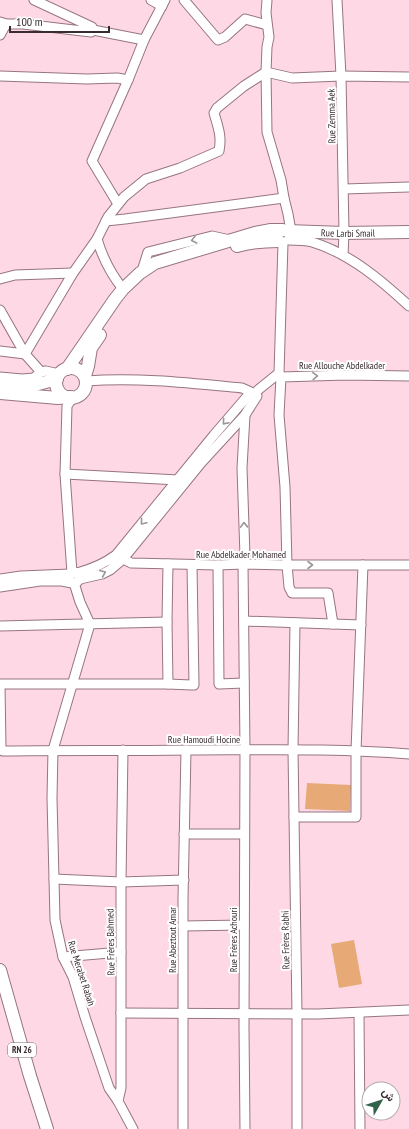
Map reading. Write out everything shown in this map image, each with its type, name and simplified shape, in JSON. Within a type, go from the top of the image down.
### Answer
[{"type":"main road","points":[[72,397],[63,394],[60,391],[57,384],[61,374],[115,299],[142,271],[155,263],[255,233],[271,230],[286,236]]},
{"type":"main road","name":"Rue Larbi Smail","points":[[286,236],[344,232],[409,232]]},
{"type":"main road","points":[[0,393],[58,398],[72,397],[81,394],[84,390],[91,348],[130,292],[151,274],[178,263],[247,243],[267,241],[286,236]]},
{"type":"main road","points":[[0,386],[31,386],[61,374],[70,368],[77,369],[81,372],[85,379]]},
{"type":"main road","name":"RN 26","points":[[0,970],[30,1076],[47,1129]]},
{"type":"street","points":[[34,0],[92,27],[93,30]]},
{"type":"street","points":[[118,204],[92,161],[144,40],[163,3],[151,0]]},
{"type":"street","points":[[184,0],[218,40],[225,37],[245,19],[267,25]]},
{"type":"street","points":[[267,0],[267,25],[269,37],[266,72],[268,132],[281,180],[288,214],[279,415],[285,487],[288,587],[292,593],[328,593],[333,624]]},
{"type":"street","name":"Rue Zemma Aek","points":[[337,0],[344,189],[343,255]]},
{"type":"street","points":[[0,35],[3,23],[91,32],[93,30],[144,40]]},
{"type":"street","points":[[25,354],[73,273],[97,239],[108,217],[118,204],[124,197],[146,179],[180,168],[219,151],[221,142],[220,134],[214,113],[217,108],[244,86],[266,72],[292,78],[341,76],[409,77]]},
{"type":"street","points":[[0,76],[87,79],[117,78],[128,80]]},
{"type":"street","points":[[344,189],[409,187]]},
{"type":"street","points":[[106,221],[125,220],[284,198]]},
{"type":"street","points":[[286,236],[311,241],[343,255],[366,270],[409,306]]},
{"type":"street","points":[[97,239],[102,254],[114,278],[123,289]]},
{"type":"street","points":[[0,279],[15,275],[73,273]]},
{"type":"street","points":[[0,310],[25,354],[41,372]]},
{"type":"street","points":[[0,351],[25,354]]},
{"type":"street","points":[[0,377],[22,379],[34,378],[41,372],[46,371],[61,374]]},
{"type":"street","points":[[0,587],[40,581],[62,581],[102,574],[114,567],[178,480],[214,435],[255,393],[280,375]]},
{"type":"street","name":"Rue Allouche Abdelkader","points":[[280,375],[409,376]]},
{"type":"street","points":[[85,379],[169,381],[242,388],[255,393]]},
{"type":"street","points":[[120,557],[201,463],[245,415],[255,393]]},
{"type":"street","points":[[72,397],[67,406],[66,474],[74,578],[80,602],[90,624]]},
{"type":"street","name":"Rue Frères Achouri","points":[[245,415],[242,468],[245,556],[243,564],[245,750],[245,1129]]},
{"type":"street","points":[[66,474],[178,480]]},
{"type":"street","name":"Rue Abdelkader Mohamed","points":[[120,557],[131,563],[192,565],[409,564]]},
{"type":"street","points":[[168,564],[168,684]]},
{"type":"street","points":[[1,748],[0,684],[194,684],[192,565]]},
{"type":"street","points":[[218,565],[219,684],[244,683]]},
{"type":"street","points":[[294,817],[356,817],[356,751],[363,565]]},
{"type":"street","points":[[0,579],[21,576],[74,578]]},
{"type":"street","points":[[244,621],[361,625]]},
{"type":"street","points":[[0,626],[167,622]]},
{"type":"street","name":"Rue Frères Rabhi","points":[[295,623],[293,750],[297,1014],[297,1129]]},
{"type":"street","name":"Rue Merabet Rabah","points":[[90,624],[53,750],[52,798],[55,920],[63,957],[73,977],[109,1088],[118,1101]]},
{"type":"street","name":"Rue Hamoudi Hocine","points":[[1,748],[3,751],[293,750],[409,754]]},
{"type":"street","name":"Rue Frères Bahmed","points":[[118,1101],[122,1088],[121,882],[123,750]]},
{"type":"street","name":"Rue Abeztout Amar","points":[[183,1129],[184,834],[186,750]]},
{"type":"street","points":[[184,834],[244,834]]},
{"type":"street","points":[[54,879],[121,882],[184,880]]},
{"type":"street","points":[[184,926],[244,925]]},
{"type":"street","points":[[63,957],[121,952]]},
{"type":"street","points":[[121,1013],[297,1014],[359,1013],[409,1010]]},
{"type":"street","points":[[359,1013],[360,1129]]},
{"type":"street","points":[[118,1101],[133,1129]]},
{"type":"shaded area","points":[[307,783],[351,785],[350,811],[305,809]]},
{"type":"shaded area","points":[[354,940],[362,984],[339,988],[331,944]]}]
